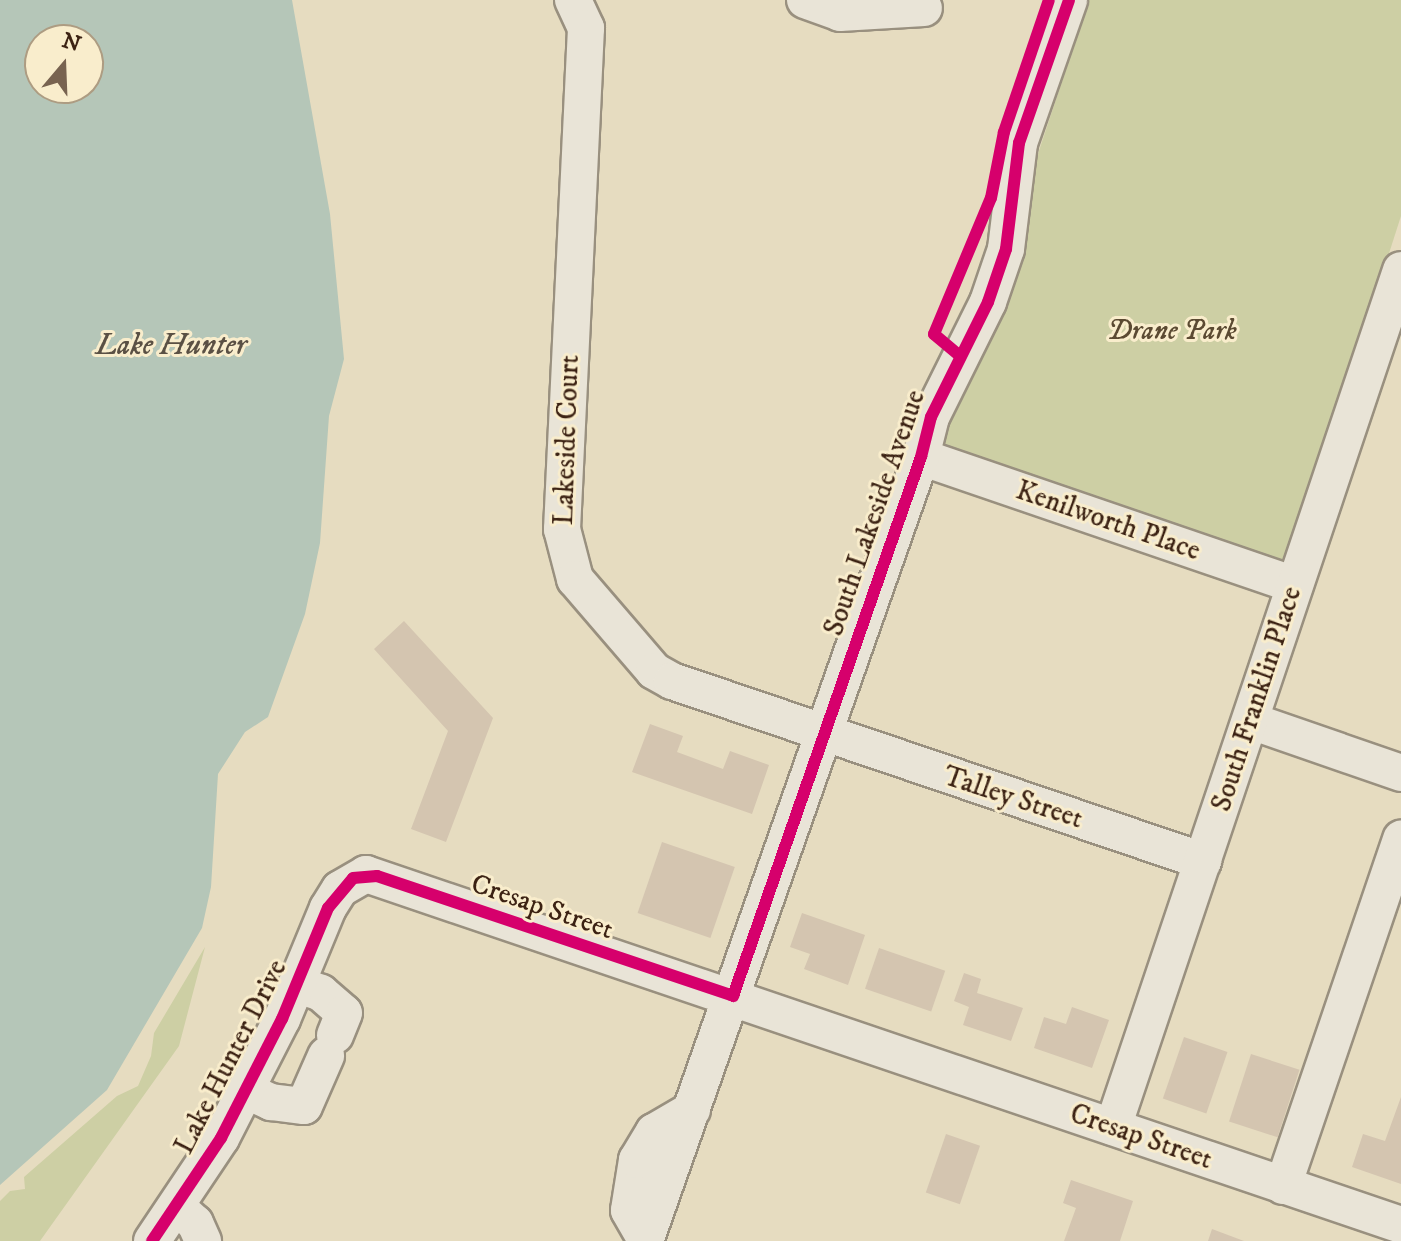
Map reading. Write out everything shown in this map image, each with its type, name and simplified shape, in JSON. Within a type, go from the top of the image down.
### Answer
[{"type":"street","name":"Lakeside Court","points":[[573,0],[586,28],[562,529],[566,558],[575,579],[654,671],[823,735]]},
{"type":"street","points":[[805,0],[840,13],[924,8]]},
{"type":"street","name":"South Lakeside Avenue","points":[[646,1241],[921,457],[931,417],[988,302],[1006,249],[1019,143],[1069,0]]},
{"type":"street","name":"South Franklin Place","points":[[1113,1127],[1399,286]]},
{"type":"street","name":"Kenilworth Place","points":[[921,457],[1295,585]]},
{"type":"street","points":[[1251,721],[1401,773]]},
{"type":"street","name":"Talley Street","points":[[823,735],[1203,861]]},
{"type":"street","points":[[1283,1186],[1401,839]]},
{"type":"street","name":"Cresap Street","points":[[340,889],[353,878],[377,876],[1401,1225]]},
{"type":"street","name":"Lake Hunter Drive","points":[[152,1241],[177,1207],[245,1090],[340,889]]},
{"type":"street","points":[[245,1090],[271,1102],[304,1106],[344,1013],[321,993],[297,985]]},
{"type":"street","points":[[177,1207],[195,1223],[203,1241]]},
{"type":"green space","name":"Drane Park","points":[[1089,0],[1401,0],[1401,216],[1288,568],[941,446]]},
{"type":"green space","points":[[205,947],[179,1046],[40,1241],[0,1241],[0,1201],[10,1191],[25,1189],[24,1177],[117,1096],[138,1086],[151,1056],[154,1033]]},
{"type":"water","name":"Lake Hunter","points":[[0,0],[292,0],[330,214],[344,359],[329,416],[320,543],[305,614],[268,717],[245,732],[218,774],[211,887],[202,928],[107,1090],[0,1185]]},
{"type":"building","points":[[404,621],[493,718],[446,842],[411,829],[448,731],[374,649]]},
{"type":"building","points":[[650,724],[683,736],[677,752],[723,769],[730,751],[769,765],[752,814],[632,772]]},
{"type":"building","points":[[662,842],[735,867],[710,938],[638,913]]},
{"type":"building","points":[[802,913],[865,935],[848,985],[804,969],[810,954],[790,947]]},
{"type":"building","points":[[879,948],[945,971],[931,1011],[865,989]]},
{"type":"building","points":[[964,973],[981,979],[977,993],[1023,1008],[1011,1041],[963,1025],[969,1007],[954,1001]]},
{"type":"building","points":[[1072,1007],[1109,1020],[1092,1068],[1034,1048],[1044,1017],[1066,1024]]},
{"type":"building","points":[[1184,1037],[1227,1052],[1206,1113],[1163,1098]]},
{"type":"building","points":[[1251,1054],[1300,1070],[1278,1137],[1229,1122]]},
{"type":"building","points":[[1401,1097],[1401,1184],[1352,1167],[1363,1134],[1385,1141]]},
{"type":"building","points":[[946,1134],[980,1146],[960,1204],[926,1193]]},
{"type":"building","points":[[1071,1180],[1133,1201],[1120,1241],[1064,1241],[1076,1208],[1063,1203]]},
{"type":"building","points":[[1212,1229],[1244,1241],[1208,1241]]},
{"type":"cycle path","points":[[960,356],[934,334],[991,198],[1004,132],[1049,0]]},
{"type":"cycle path","points":[[152,1241],[221,1138],[282,1019],[328,908],[353,878],[377,876],[733,996],[921,457],[931,417],[988,302],[1006,249],[1019,143],[1069,0]]}]
